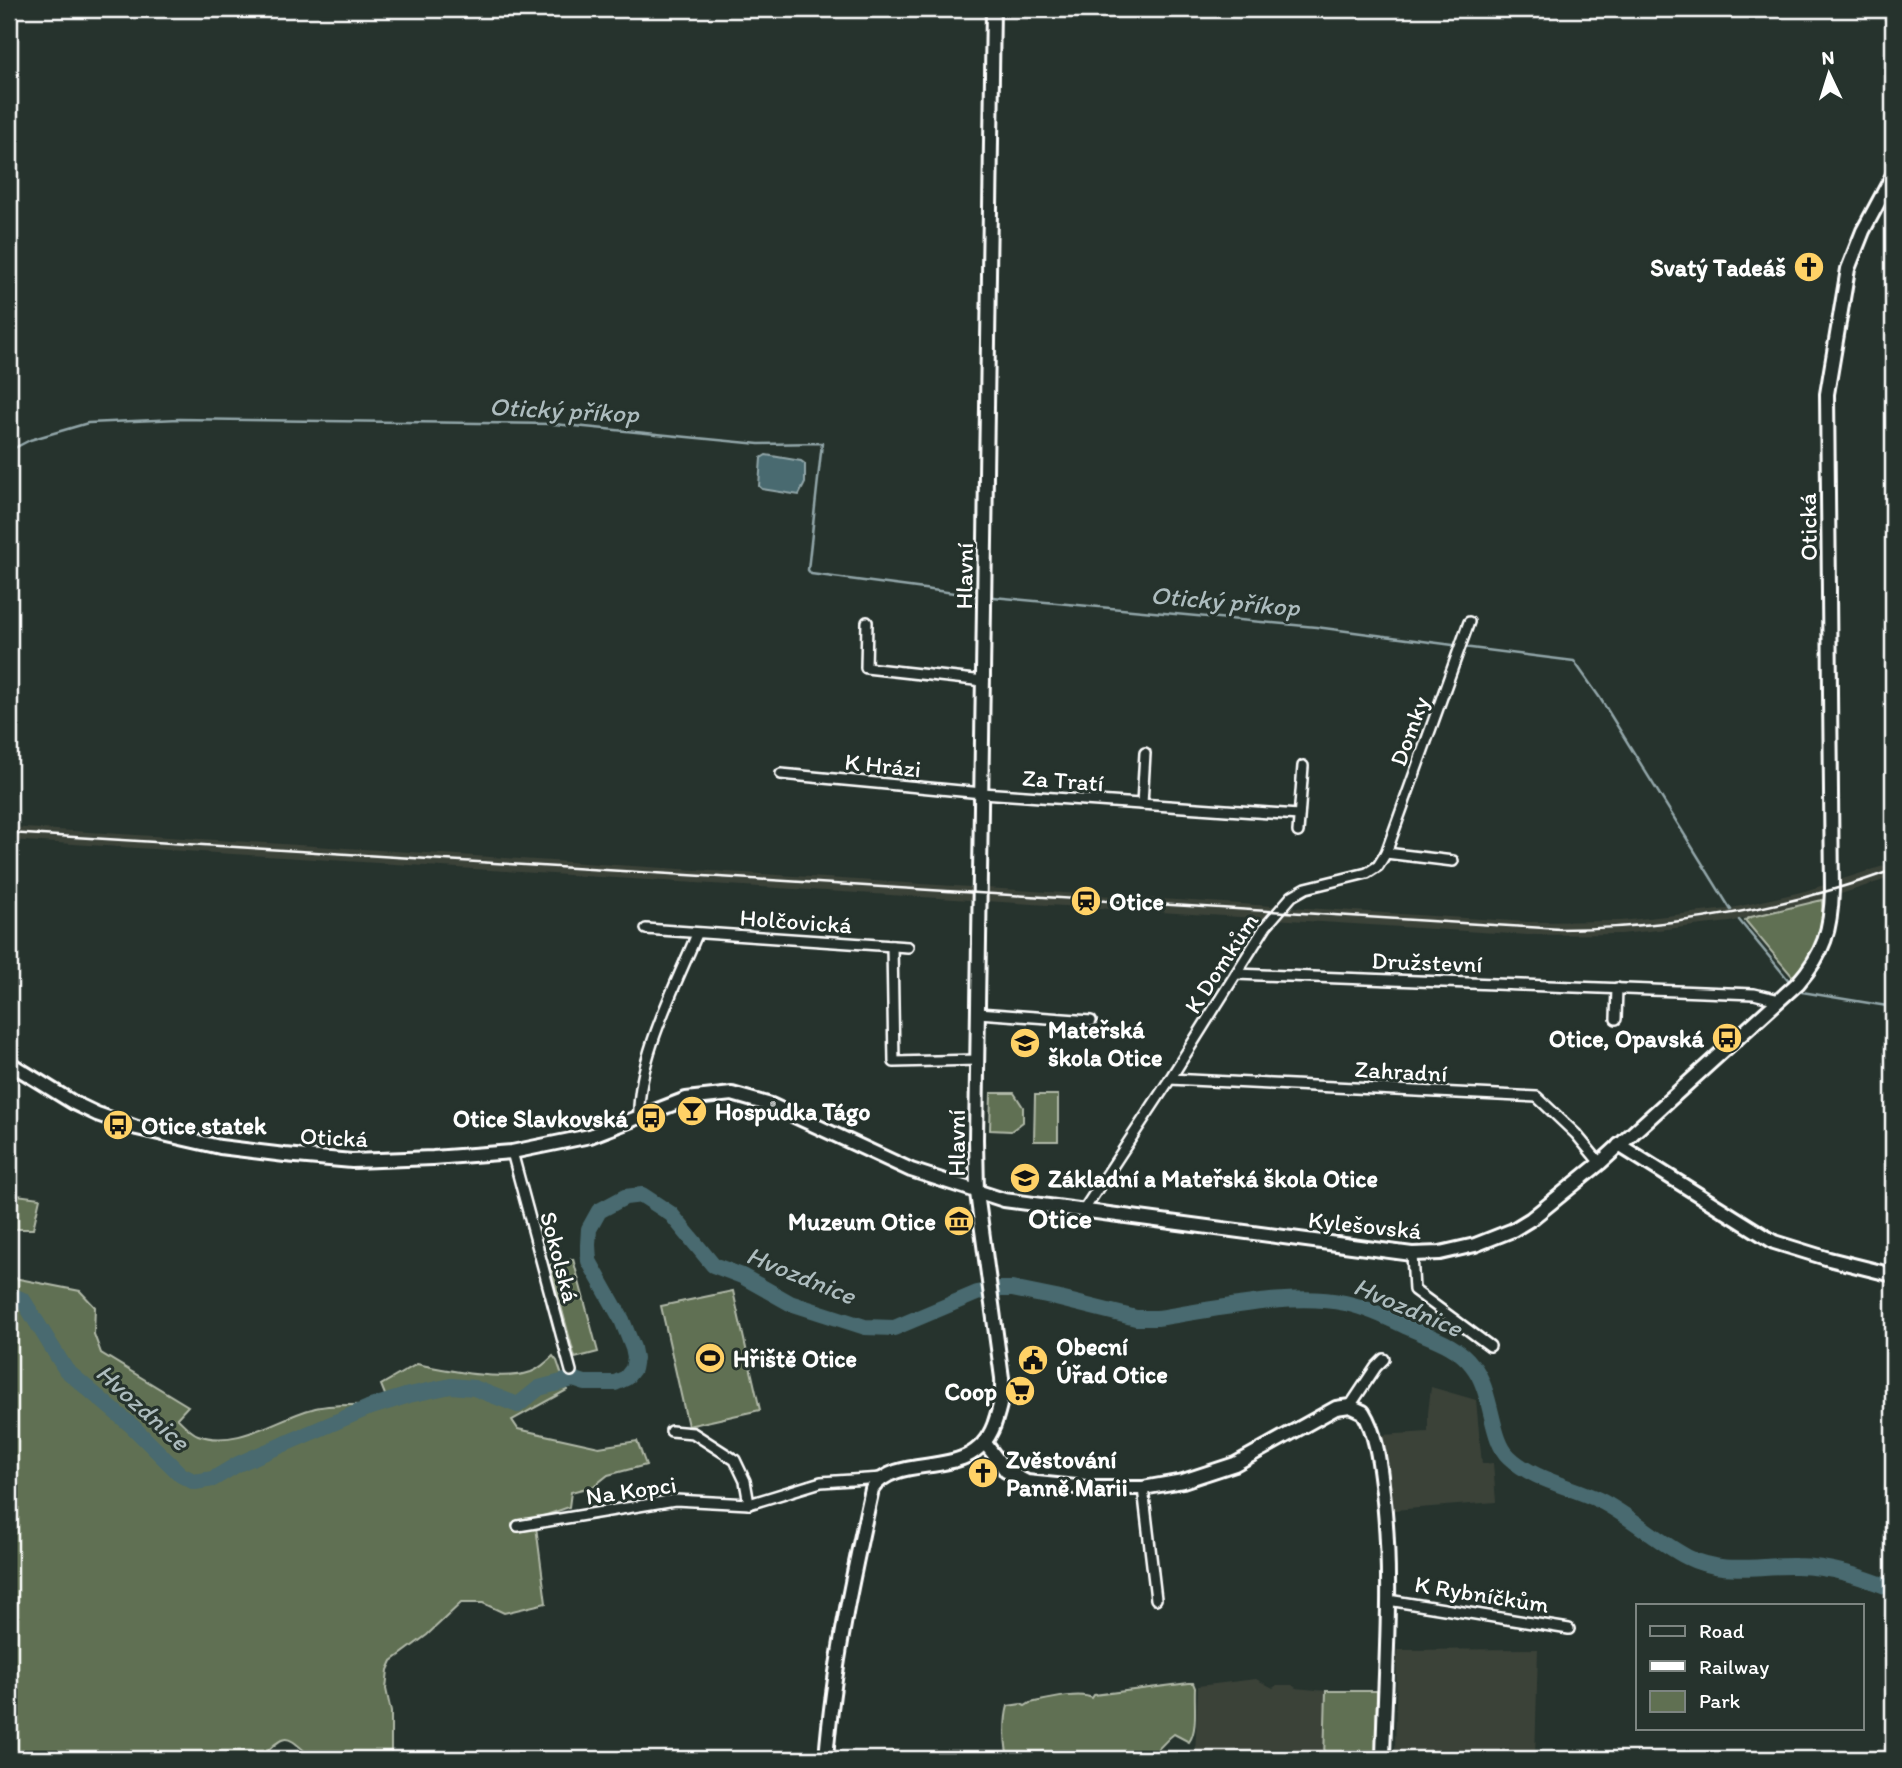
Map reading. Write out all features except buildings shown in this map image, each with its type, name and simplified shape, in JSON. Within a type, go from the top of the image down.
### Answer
[{"type":"main road","name":"Hlavní","points":[[985,1443],[1000,1407],[1003,1389],[977,1193],[993,9]]},
{"type":"main road","name":"Otická","points":[[1779,1000],[1794,987],[1822,949],[1829,927],[1832,890],[1826,394],[1849,269],[1863,231],[1893,175]]},
{"type":"main road","name":"Kylešovská","points":[[639,1117],[696,1097],[732,1094],[771,1105],[911,1170],[1004,1200],[1412,1254],[1456,1251],[1513,1230],[1546,1208],[1600,1163],[1779,1000]]},
{"type":"main road","name":"Otická","points":[[9,1063],[74,1103],[117,1122],[220,1147],[307,1158],[362,1161],[512,1152],[590,1136],[639,1117]]},
{"type":"main road","points":[[1619,1145],[1774,1242],[1893,1275]]},
{"type":"main road","points":[[826,1759],[831,1699],[852,1580],[872,1489],[882,1478],[897,1472],[957,1460],[971,1454],[985,1443],[1006,1471],[1027,1482],[1086,1489],[1143,1488],[1183,1481],[1236,1464],[1321,1415],[1336,1408],[1350,1406]]},
{"type":"main road","name":"K Rybníčkům","points":[[1350,1406],[1363,1412],[1366,1417],[1377,1454],[1386,1516],[1388,1601],[1383,1759]]},
{"type":"street","points":[[867,622],[866,668],[984,681]]},
{"type":"street","name":"Domky","points":[[1277,913],[1292,896],[1306,888],[1367,873],[1378,866],[1469,622]]},
{"type":"street","points":[[1142,804],[1145,753]]},
{"type":"street","points":[[1298,832],[1303,766]]},
{"type":"street","name":"K Hrázi","points":[[781,774],[982,793]]},
{"type":"street","name":"Za Tratí","points":[[982,793],[1299,815]]},
{"type":"street","points":[[1385,853],[1453,861]]},
{"type":"street","name":"K Domkům","points":[[1083,1210],[1170,1079],[1266,926],[1277,913]]},
{"type":"street","name":"Holčovická","points":[[646,929],[908,947]]},
{"type":"street","points":[[639,1117],[641,1081],[663,1016],[697,934]]},
{"type":"street","points":[[892,946],[894,1062],[978,1060]]},
{"type":"street","name":"Družstevní","points":[[1236,974],[1617,988],[1754,995],[1779,1000]]},
{"type":"street","points":[[1616,1019],[1617,988]]},
{"type":"street","points":[[978,1013],[1091,1021]]},
{"type":"street","name":"Zahradní","points":[[1170,1079],[1537,1097],[1576,1134],[1600,1163]]},
{"type":"street","name":"Sokolská","points":[[512,1152],[570,1371]]},
{"type":"street","points":[[1412,1254],[1414,1290],[1490,1346]]},
{"type":"street","points":[[1350,1406],[1384,1359]]},
{"type":"street","points":[[671,1431],[693,1433],[735,1460],[745,1481],[750,1504]]},
{"type":"street","name":"Na Kopci","points":[[518,1525],[675,1500],[750,1504],[821,1482],[882,1478]]},
{"type":"street","points":[[1143,1488],[1156,1600]]},
{"type":"street","name":"K Rybníčkům","points":[[1388,1601],[1569,1629]]},
{"type":"shaded area","points":[[9,827],[1528,922],[1621,921],[1728,909],[1805,891],[1893,863],[1893,877],[1822,900],[1730,922],[1621,934],[1528,935],[9,840]]},
{"type":"shaded area","points":[[1431,1387],[1476,1400],[1482,1464],[1493,1463],[1496,1502],[1393,1510],[1382,1435],[1428,1432]]},
{"type":"shaded area","points":[[1538,1649],[1535,1759],[1506,1759],[1511,1755],[1395,1754],[1397,1650]]},
{"type":"shaded area","points":[[1256,1679],[1273,1688],[1277,1685],[1292,1685],[1296,1688],[1326,1691],[1324,1759],[1195,1757],[1198,1686]]},
{"type":"green space","points":[[1822,900],[1819,932],[1812,953],[1807,962],[1792,976],[1745,920]]},
{"type":"green space","points":[[991,1093],[1014,1093],[1023,1107],[1023,1122],[1011,1131],[990,1130]]},
{"type":"green space","points":[[1035,1095],[1058,1095],[1058,1141],[1034,1141]]},
{"type":"green space","points":[[9,1194],[40,1198],[33,1229],[9,1229]]},
{"type":"green space","points":[[573,1259],[598,1352],[575,1358],[550,1265]]},
{"type":"green space","points":[[9,1277],[80,1291],[95,1307],[94,1334],[101,1353],[188,1406],[177,1418],[198,1435],[227,1438],[256,1431],[321,1407],[388,1402],[381,1385],[417,1364],[474,1374],[505,1376],[531,1372],[553,1356],[567,1390],[512,1420],[518,1429],[599,1447],[637,1441],[646,1465],[608,1475],[594,1486],[571,1492],[569,1507],[535,1519],[546,1603],[504,1613],[483,1603],[461,1603],[427,1635],[392,1661],[386,1689],[391,1712],[391,1759],[314,1759],[287,1739],[276,1743],[260,1759],[9,1759]]},
{"type":"green space","name":"Hřiště Otice","points":[[733,1291],[760,1410],[688,1426],[661,1306]]},
{"type":"green space","points":[[1193,1683],[1195,1724],[1189,1742],[1174,1734],[1156,1751],[1147,1755],[1009,1759],[1005,1733],[1008,1706],[1025,1706],[1071,1696],[1092,1698],[1094,1695]]},
{"type":"green space","points":[[1326,1691],[1377,1691],[1376,1759],[1324,1759]]},
{"type":"water","points":[[766,455],[805,464],[805,483],[799,495],[762,489],[759,486],[761,458]]},
{"type":"waterway","name":"Otický příkop","points":[[9,451],[30,440],[88,423],[179,419],[554,424],[759,444],[822,443],[808,570],[811,574],[977,596]]},
{"type":"waterway","name":"Otický příkop","points":[[993,597],[1316,627],[1453,645]]},
{"type":"waterway","name":"Otický příkop","points":[[1463,647],[1574,661],[1600,698],[1731,910]]},
{"type":"waterway","name":"Otický příkop","points":[[1739,920],[1790,982]]},
{"type":"waterway","name":"Otický příkop","points":[[1798,988],[1802,992],[1893,1007]]},
{"type":"waterway","name":"Hvozdnice","points":[[9,1294],[23,1300],[66,1370],[132,1426],[181,1475],[195,1482],[213,1479],[238,1464],[368,1408],[409,1395],[451,1386],[474,1388],[518,1405],[539,1388],[573,1379],[585,1383],[615,1383],[626,1378],[633,1369],[633,1348],[622,1320],[589,1261],[588,1245],[589,1229],[599,1211],[625,1197],[642,1195],[671,1214],[713,1265],[742,1276],[790,1303],[865,1327],[894,1328],[977,1293],[999,1289],[1056,1298],[1136,1318],[1157,1318],[1277,1300],[1345,1303],[1438,1340],[1460,1353],[1479,1375],[1498,1439],[1509,1457],[1540,1477],[1611,1506],[1687,1557],[1713,1566],[1796,1566],[1834,1570],[1893,1589]]},
{"type":"railway","points":[[9,833],[1560,929],[1645,925],[1729,914],[1812,896],[1893,870]]},
{"type":"place","name":"Svatý Tadeáš","points":[[1809,267]]},
{"type":"place","name":"Otice","points":[[1086,901]]},
{"type":"place","name":"Otice, Opavská","points":[[1727,1038]]},
{"type":"place","name":"Mateřská škola Otice","points":[[1025,1043]]},
{"type":"place","name":"Hospůdka Tágo","points":[[692,1111]]},
{"type":"place","name":"Otice Slavkovská","points":[[651,1118]]},
{"type":"place","name":"Otice statek","points":[[118,1125]]},
{"type":"place","name":"Základní a Mateřská škola Otice","points":[[1025,1178]]},
{"type":"place","name":"Muzeum Otice","points":[[959,1221]]},
{"type":"place","name":"Hřiště Otice","points":[[710,1358]]},
{"type":"place","name":"Obecní Úřad Otice","points":[[1033,1360]]},
{"type":"place","name":"Coop","points":[[1020,1391]]},
{"type":"place","name":"Zvěstování Panně Marii","points":[[983,1473]]},
{"type":"district","name":"Otice","points":[[1060,1218]]}]
